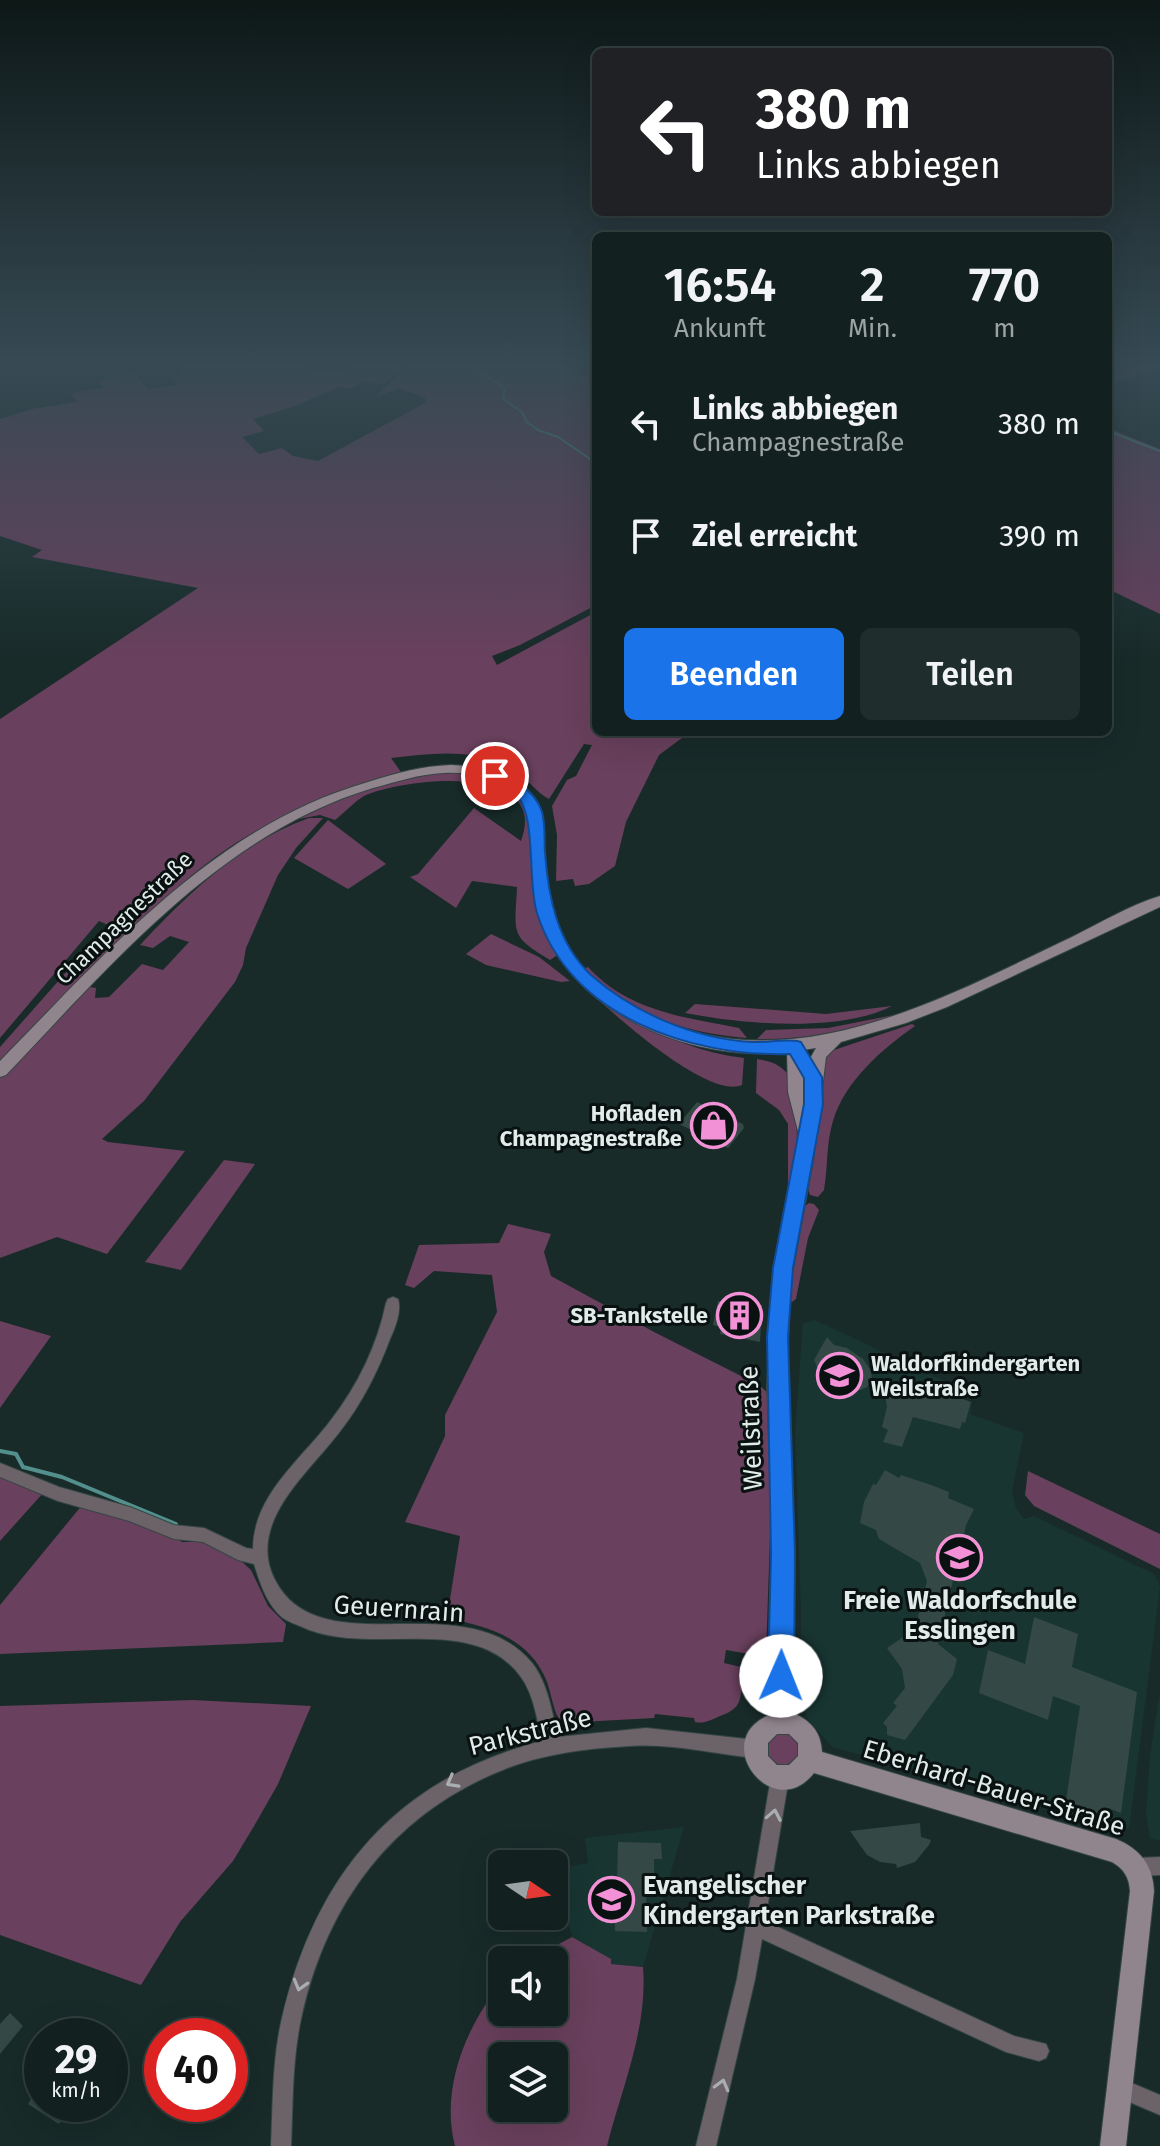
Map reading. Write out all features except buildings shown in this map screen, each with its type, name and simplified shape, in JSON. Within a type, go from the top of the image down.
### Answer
[{"type":"main road","name":"Champagnestraße","points":[[0,1071],[171,899],[231,851],[278,822],[333,797],[399,776],[451,769],[495,776],[517,788],[529,800],[537,821],[538,876],[548,921],[561,949],[584,978],[612,1001],[657,1026],[692,1038],[771,1054]]},
{"type":"main road","points":[[771,1054],[877,1029],[939,1004],[1160,901]]},
{"type":"main road","name":"Weilstraße","points":[[780,1721],[783,1560],[778,1337],[783,1268],[814,1104],[813,1077],[819,1054],[836,1041]]},
{"type":"main road","points":[[795,1047],[813,1077]]},
{"type":"main road","name":"Weilstraße","points":[[795,1047],[800,1115],[808,1137]]},
{"type":"main road","points":[[771,1054],[795,1079]]},
{"type":"main road","points":[[780,1721],[794,1725],[804,1734],[810,1747],[809,1760],[802,1774],[791,1778],[780,1777],[763,1767],[756,1749],[762,1729],[780,1721]]},
{"type":"main road","name":"Eberhard-Bauer-Straße","points":[[809,1760],[1116,1851],[1148,1867]]},
{"type":"main road","points":[[1113,2146],[1142,1891],[1148,1867]]},
{"type":"street","name":"Geuernrain","points":[[393,1303],[384,1338],[357,1393],[326,1438],[271,1504],[261,1529],[260,1558],[268,1585],[277,1599],[295,1616],[319,1627],[347,1632],[436,1630],[481,1640],[510,1653],[523,1665],[533,1682],[552,1748]]},
{"type":"street","points":[[0,1470],[58,1494],[130,1514],[174,1532],[204,1535],[244,1555],[260,1558]]},
{"type":"street","name":"Parkstraße","points":[[281,2146],[285,2066],[295,2004],[315,1941],[350,1879],[387,1834],[432,1794],[477,1770],[552,1748],[605,1739],[647,1737],[756,1749]]},
{"type":"street","points":[[706,2146],[732,2049],[780,1777]]},
{"type":"street","points":[[755,1926],[1013,2045],[1039,2051]]},
{"type":"street","points":[[1120,2088],[1160,2105]]},
{"type":"shaded area","points":[[0,461],[592,461],[592,607],[520,645],[492,656],[497,665],[592,614],[592,736],[685,736],[659,755],[626,822],[615,866],[589,884],[575,886],[573,879],[556,881],[557,835],[552,806],[567,780],[576,776],[592,745],[584,744],[549,799],[520,774],[486,758],[439,754],[391,758],[401,772],[328,797],[281,818],[236,843],[201,868],[154,910],[0,1065],[0,1047],[108,925],[99,921],[0,1038],[0,719],[198,588],[32,557],[42,550],[0,536]]},
{"type":"shaded area","points":[[1112,461],[1160,461],[1160,614],[1112,591]]},
{"type":"shaded area","points":[[454,772],[496,781],[517,795],[525,806],[533,834],[534,877],[559,954],[550,960],[527,945],[517,932],[517,887],[472,881],[456,908],[410,877],[418,874],[474,808],[521,841],[524,815],[514,798],[495,787],[468,782],[409,784],[364,796],[335,820],[320,815],[299,819],[354,792],[414,777]]},
{"type":"shaded area","points":[[309,818],[323,818],[296,848],[278,875],[246,948],[235,982],[144,1101],[102,1139],[185,1151],[107,1254],[57,1237],[0,1258],[0,1078],[90,987],[96,988],[95,998],[109,997],[142,964],[163,970],[189,942],[170,936],[153,948],[140,945],[158,926],[238,855],[284,828]]},
{"type":"shaded area","points":[[328,820],[386,864],[348,889],[294,858]]},
{"type":"shaded area","points":[[491,934],[539,957],[570,981],[561,982],[486,965],[466,954]]},
{"type":"shaded area","points":[[588,967],[621,994],[639,1003],[677,1015],[739,1028],[747,1038],[700,1031],[659,1019],[621,999],[583,969]]},
{"type":"shaded area","points":[[605,1001],[637,1022],[671,1038],[707,1051],[744,1058],[742,1085],[728,1086],[690,1071],[629,1027],[602,1003]]},
{"type":"shaded area","points":[[695,1004],[826,1014],[892,1006],[845,1020],[790,1024],[685,1013]]},
{"type":"shaded area","points":[[899,1014],[828,1033],[757,1039],[766,1030],[828,1028]]},
{"type":"shaded area","points":[[912,1024],[915,1026],[866,1067],[846,1093],[831,1129],[824,1190],[818,1197],[810,1195],[808,1189],[817,1134],[821,1061],[831,1051]]},
{"type":"shaded area","points":[[757,1059],[780,1066],[791,1082],[797,1130],[792,1192],[788,1190],[788,1124],[779,1110],[756,1093]]},
{"type":"shaded area","points":[[224,1160],[255,1164],[181,1270],[145,1262]]},
{"type":"shaded area","points":[[809,1203],[819,1210],[808,1238],[796,1299],[792,1302],[788,1300],[790,1269],[804,1207]]},
{"type":"shaded area","points":[[508,1224],[551,1234],[544,1252],[551,1276],[759,1385],[768,1393],[771,1506],[766,1654],[761,1656],[726,1650],[724,1663],[741,1667],[740,1698],[735,1708],[711,1720],[695,1722],[694,1718],[655,1714],[654,1718],[562,1723],[540,1667],[530,1655],[519,1645],[493,1631],[447,1618],[460,1536],[405,1522],[445,1436],[445,1415],[497,1312],[492,1275],[434,1271],[414,1288],[405,1285],[419,1245],[499,1243]]},
{"type":"shaded area","name":"Freie Waldorfschule Esslingen","points":[[815,1320],[955,1386],[953,1395],[972,1402],[970,1414],[1024,1433],[1012,1491],[1016,1508],[1024,1519],[1034,1516],[1154,1574],[1160,1587],[1129,1829],[832,1747],[807,1718],[800,1697],[801,1612],[795,1431],[803,1323]]},
{"type":"shaded area","points":[[0,1321],[51,1336],[0,1408]]},
{"type":"shaded area","points":[[1028,1471],[1160,1534],[1160,1569],[1034,1506],[1025,1495]]},
{"type":"shaded area","points":[[0,1473],[44,1492],[0,1541]]},
{"type":"shaded area","points":[[83,1504],[169,1533],[182,1542],[206,1542],[239,1559],[251,1570],[268,1606],[286,1624],[283,1642],[0,1654],[0,1605]]},
{"type":"shaded area","points":[[1160,1691],[1160,1841],[1150,1838],[1146,1814],[1150,1756]]},
{"type":"shaded area","points":[[193,1700],[311,1706],[278,1784],[233,1861],[180,1922],[141,1985],[0,1935],[0,1706]]},
{"type":"shaded area","points":[[783,1733],[794,1738],[799,1749],[794,1760],[783,1765],[772,1760],[767,1749],[772,1738]]},
{"type":"shaded area","name":"Evangelischer Kindergarten Parkstraße","points":[[684,1827],[643,1967],[611,1964],[572,1937],[568,1921],[568,1867],[588,1863],[585,1838]]},
{"type":"shaded area","points":[[572,1937],[611,1959],[611,1964],[643,1967],[644,1990],[638,2035],[607,2146],[455,2146],[451,2124],[454,2081],[459,2059],[488,2001],[488,2026],[568,2026],[568,1946],[555,1946]]},
{"type":"waterway","points":[[0,1451],[16,1454],[23,1467],[62,1477],[176,1524]]},
{"type":"place","name":"Hofladen Champagnestraße","points":[[713,1126]]},
{"type":"place","name":"SB-Tankstelle","points":[[739,1315]]},
{"type":"place","name":"Waldorfkindergarten Weilstraße","points":[[840,1376]]},
{"type":"place","name":"Freie Waldorfschule Esslingen","points":[[960,1557]]},
{"type":"place","name":"Evangelischer Kindergarten Parkstraße","points":[[612,1900]]},
{"type":"route","points":[[495,776],[522,792],[534,810],[538,876],[545,912],[561,949],[584,978],[623,1008],[681,1035],[751,1049],[795,1047],[813,1077],[814,1104],[783,1268],[778,1337],[777,1405],[783,1554],[781,1676]]}]
